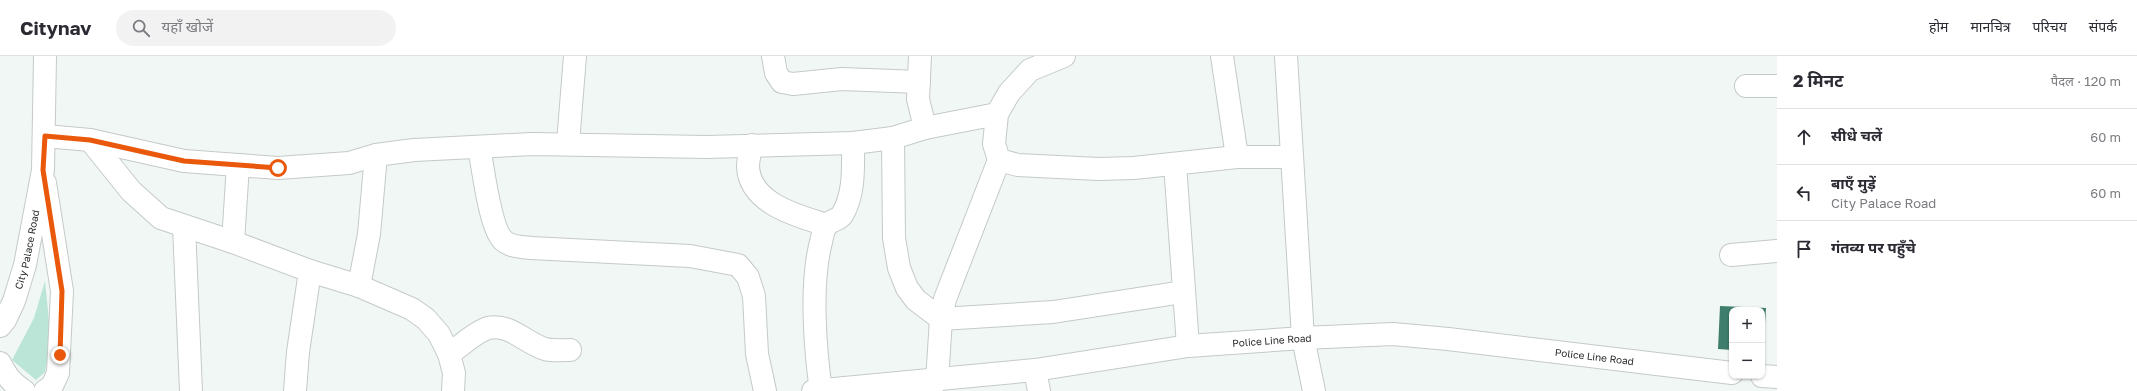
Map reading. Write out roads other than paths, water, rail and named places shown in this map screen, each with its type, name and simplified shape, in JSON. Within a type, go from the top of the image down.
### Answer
[{"type":"street","name":"City Palace Road","points":[[0,326],[5,320],[14,301],[24,265],[43,170],[45,136],[45,56]]},
{"type":"street","points":[[568,143],[575,56]]},
{"type":"street","points":[[773,56],[776,73],[782,82],[793,84],[842,79],[919,82]]},
{"type":"street","points":[[920,56],[918,99],[925,128]]},
{"type":"street","points":[[936,381],[940,319],[952,277],[972,233],[999,160],[994,144],[997,114],[1009,93],[1030,63],[1064,56]]},
{"type":"street","points":[[1222,56],[1237,157]]},
{"type":"street","points":[[1286,56],[1303,338],[1314,391]]},
{"type":"street","points":[[1746,86],[1777,86]]},
{"type":"street","points":[[45,136],[90,140],[184,161],[278,168],[349,163],[376,155],[414,150],[568,143],[706,147],[853,143],[893,138],[925,128],[997,114]]},
{"type":"street","points":[[893,138],[894,238],[899,268],[907,288],[916,300],[940,319],[1053,312],[1183,292]]},
{"type":"street","points":[[90,140],[131,191],[146,207],[161,218],[233,242],[310,271],[360,286],[412,309],[426,319],[439,334],[449,354],[454,373],[453,391]]},
{"type":"street","points":[[818,391],[815,344],[817,278],[821,242],[827,225],[842,216],[847,204],[852,181],[853,143]]},
{"type":"street","points":[[752,145],[748,166],[751,180],[757,190],[778,207],[790,213],[827,225]]},
{"type":"street","points":[[479,147],[491,213],[496,228],[504,241],[518,247],[690,256],[738,265],[748,277],[754,296],[757,354],[765,391]]},
{"type":"street","points":[[360,286],[369,234],[376,155]]},
{"type":"street","points":[[999,160],[1018,165],[1098,169],[1175,164],[1237,157],[1292,157]]},
{"type":"street","points":[[1175,164],[1188,346]]},
{"type":"street","points":[[233,242],[238,165]]},
{"type":"street","name":"City Palace Road","points":[[43,170],[62,291],[58,373],[52,386],[45,391]]},
{"type":"street","points":[[184,226],[191,391]]},
{"type":"street","points":[[1731,255],[1777,251]]},
{"type":"street","points":[[294,391],[310,271]]},
{"type":"street","points":[[449,354],[487,329],[499,327],[513,331],[528,342],[546,349],[570,350]]},
{"type":"street","name":"Police Line Road","points":[[818,391],[936,381],[1037,381],[1188,346],[1303,338],[1392,334],[1440,338],[1729,373]]},
{"type":"street","points":[[0,363],[6,376],[13,384],[24,391]]},
{"type":"street","points":[[1765,376],[1777,377]]}]
